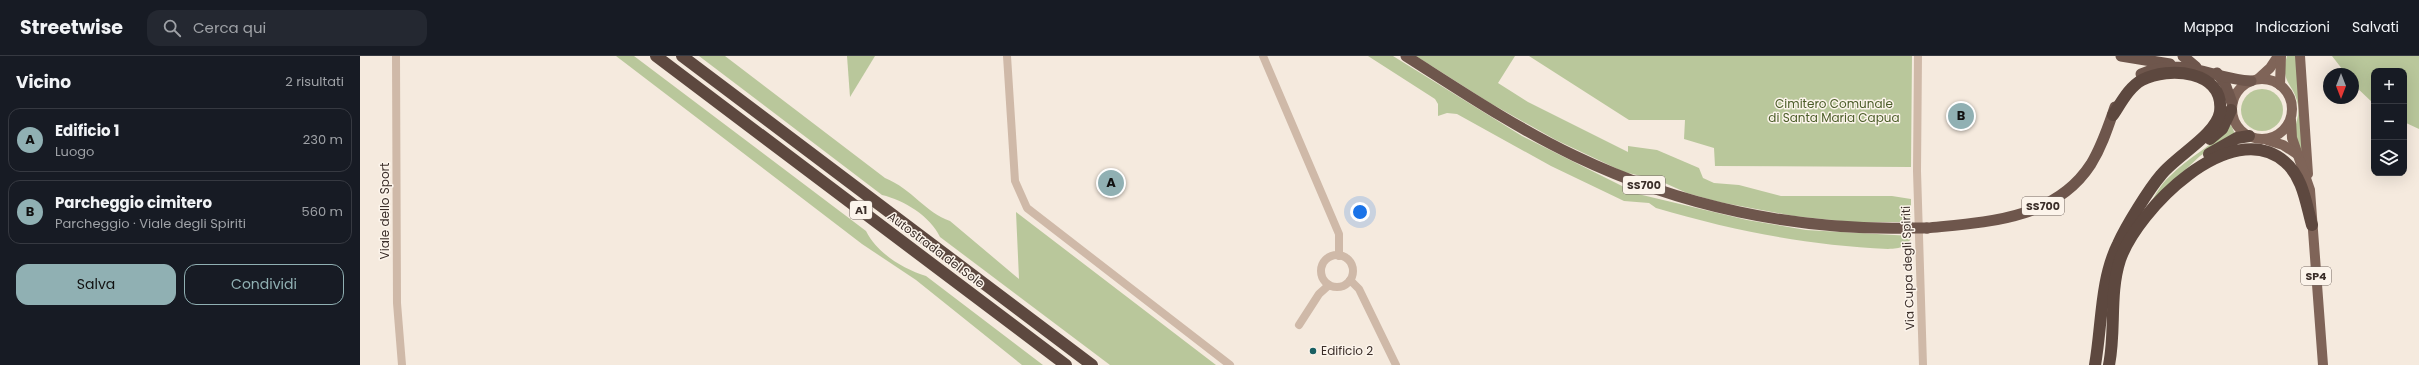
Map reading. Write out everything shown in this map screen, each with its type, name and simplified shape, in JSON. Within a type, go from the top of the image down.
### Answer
[{"type":"highway","name":"Autostrada del Sole","points":[[656,56],[1066,365]]},
{"type":"highway","name":"Autostrada del Sole","points":[[682,56],[1092,365]]},
{"type":"highway","name":"SS700","points":[[1406,56],[1462,92],[1574,156],[1656,189],[1700,203],[1790,221],[1836,226],[1927,228],[2014,217],[2044,206],[2066,192],[2082,176],[2099,150],[2123,90],[2133,80],[2155,69],[2184,61],[2196,67],[2238,80],[2255,80]]},
{"type":"highway","points":[[2121,56],[2184,61]]},
{"type":"highway","points":[[2095,365],[2106,285],[2118,243],[2161,175],[2182,154],[2209,132],[2217,122],[2220,111],[2218,94],[2213,86],[2203,78],[2178,73],[2152,76],[2132,89],[2113,114]]},
{"type":"highway","points":[[2182,154],[2222,129],[2232,107],[2225,84],[2217,73]]},
{"type":"highway","points":[[2109,365],[2114,286],[2121,259],[2130,240],[2145,217],[2191,173],[2202,159],[2219,147],[2237,138],[2249,136]]},
{"type":"highway","points":[[2191,173],[2224,153],[2236,150],[2254,149],[2272,154],[2285,162],[2298,177],[2312,225]]},
{"type":"main road","points":[[2278,56],[2270,68],[2255,80],[2239,89],[2232,107],[2236,125],[2249,136],[2283,144],[2297,154]]},
{"type":"main road","points":[[2280,85],[2281,56]]},
{"type":"main road","name":"SP4","points":[[2300,56],[2323,365]]},
{"type":"main road","points":[[2255,80],[2273,81],[2280,85],[2290,96],[2292,104],[2291,120],[2281,133],[2265,140]]},
{"type":"main road","name":"SP4","points":[[2291,120],[2292,138],[2309,186]]},
{"type":"street","name":"Viale dello Sport","points":[[396,56],[397,303],[402,365]]},
{"type":"street","points":[[1007,56],[1015,181],[1028,208],[1230,365]]},
{"type":"street","points":[[1263,56],[1339,234],[1339,256]]},
{"type":"street","name":"Via Cupa degli Spiriti","points":[[1918,56],[1917,171],[1923,365]]},
{"type":"street","points":[[1339,256],[1349,261],[1351,265],[1350,280],[1343,286],[1329,285],[1322,277],[1322,266],[1329,258],[1339,256]]},
{"type":"street","points":[[1350,280],[1359,289],[1396,365]]},
{"type":"street","points":[[1298,325],[1319,294],[1329,285]]},
{"type":"green space","points":[[616,56],[634,56],[866,231],[884,253],[908,269],[926,276],[1043,365],[1022,365],[916,280],[862,244]]},
{"type":"green space","points":[[699,56],[725,56],[885,178],[903,188],[941,217],[950,221],[1019,279],[1016,212],[1216,365],[1110,365],[940,237],[930,222],[916,210],[890,197],[882,195]]},
{"type":"green space","points":[[847,56],[875,56],[850,97]]},
{"type":"green space","points":[[1368,56],[1393,56],[1522,136],[1638,194],[1747,220],[1806,230],[1912,236],[1906,245],[1893,249],[1829,244],[1771,236],[1742,230],[1656,208],[1649,203],[1624,201],[1551,166],[1457,114],[1447,113],[1438,116],[1438,104],[1435,99]]},
{"type":"green space","points":[[1416,56],[1515,56],[1498,83],[1528,102],[1628,152],[1628,146],[1657,150],[1699,168],[1703,178],[1714,183],[1739,185],[1781,196],[1892,196],[1911,199],[1911,222],[1851,222],[1794,216],[1719,202],[1687,193],[1658,180],[1624,172],[1556,140],[1490,103]]},
{"type":"green space","name":"Cimitero Comunale di Santa Maria Capua","points":[[1529,56],[1912,56],[1911,167],[1715,166],[1714,148],[1684,139],[1685,120],[1629,120]]},
{"type":"green space","points":[[2287,56],[2297,56],[2305,162],[2298,146],[2295,134],[2298,108],[2296,98],[2286,78],[2285,65]]},
{"type":"green space","points":[[2332,56],[2419,56],[2419,129],[2407,123],[2407,68],[2371,68],[2371,101],[2359,90],[2359,68],[2341,68]]},
{"type":"green space","points":[[2258,89],[2266,89],[2274,92],[2280,98],[2283,110],[2280,122],[2274,128],[2266,131],[2258,131],[2250,128],[2244,122],[2241,114],[2241,106],[2244,98],[2250,92]]},
{"type":"green space","points":[[2231,125],[2235,134],[2200,156],[2151,202],[2159,189],[2176,170],[2216,139]]},
{"type":"place","name":"Parcheggio cimitero","points":[[1961,116]]},
{"type":"place","name":"Edificio 1","points":[[1111,183]]},
{"type":"place","name":"Edificio 2","points":[[1313,351]]}]
